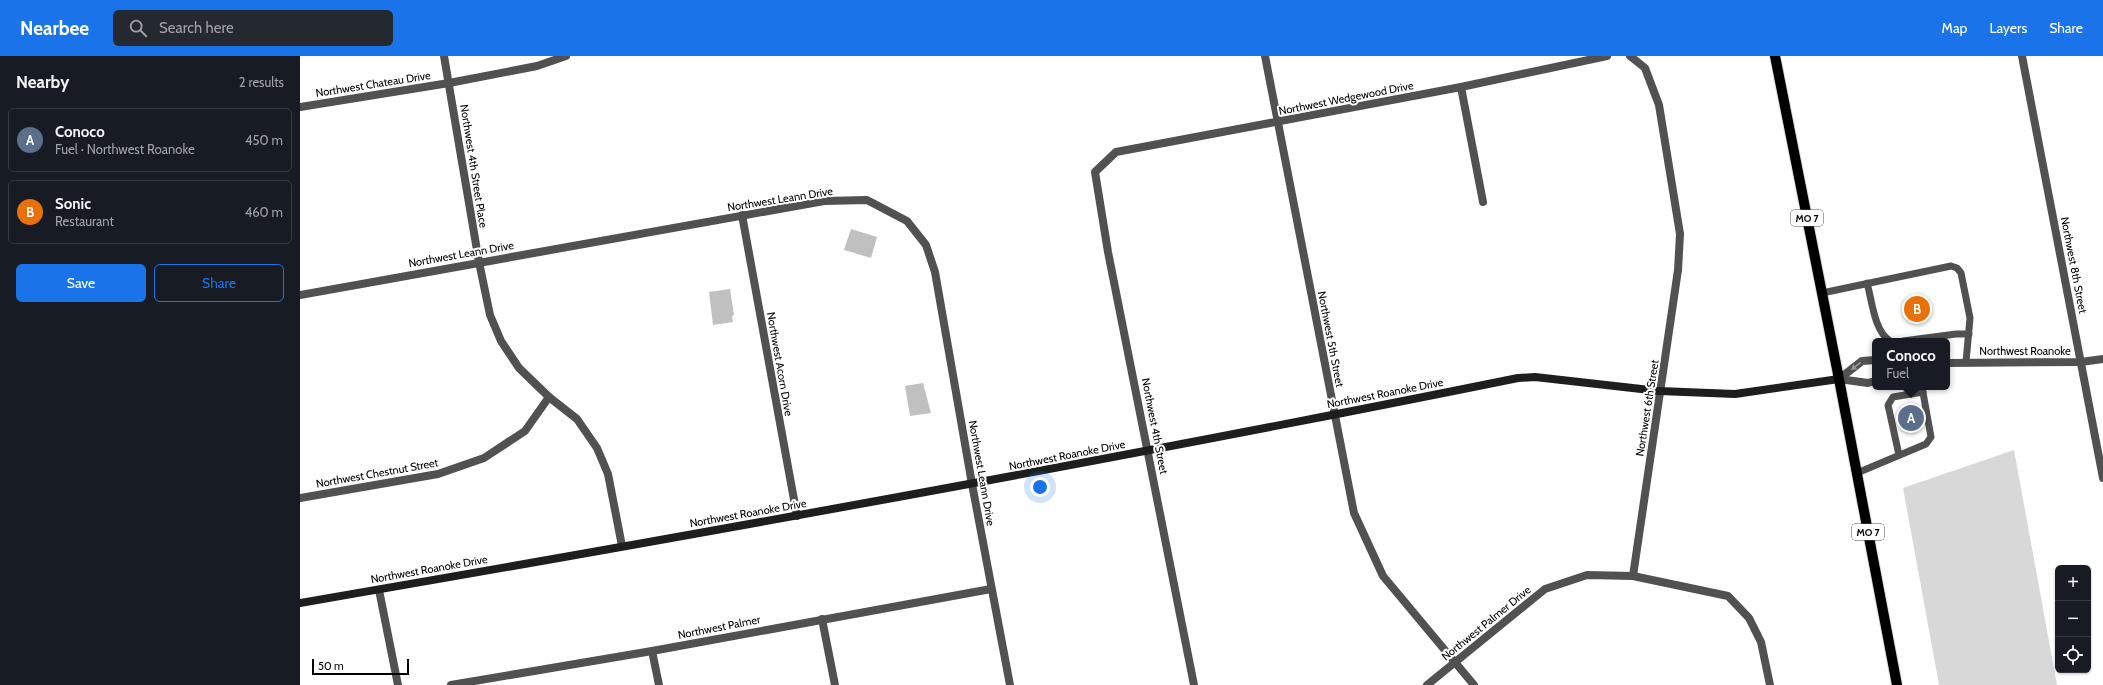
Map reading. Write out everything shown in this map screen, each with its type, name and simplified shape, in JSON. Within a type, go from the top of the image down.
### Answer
[{"type":"main road","name":"MO 7","points":[[1775,56],[1840,380],[1897,685]]},
{"type":"street","name":"Northwest 4th Street Place","points":[[444,56],[479,262],[490,315],[501,341],[519,368],[549,397],[577,419],[597,448],[608,474],[622,546]]},
{"type":"street","name":"Northwest Chateau Drive","points":[[300,107],[449,83],[537,66],[566,56]]},
{"type":"street","name":"Northwest 5th Street","points":[[1265,56],[1354,513],[1383,576],[1474,685]]},
{"type":"street","name":"Northwest Wedgewood Drive","points":[[1095,172],[1116,152],[1461,87],[1607,56]]},
{"type":"street","name":"Northwest 6th Street","points":[[1630,56],[1646,68],[1659,105],[1680,234],[1678,270],[1665,365],[1659,391],[1633,576]]},
{"type":"street","name":"Northwest 8th Street","points":[[2022,56],[2103,478]]},
{"type":"street","points":[[1461,87],[1483,202]]},
{"type":"street","name":"Northwest 4th Street","points":[[1095,172],[1108,252],[1149,451],[1194,685]]},
{"type":"street","name":"Northwest Leann Drive","points":[[300,295],[824,201],[867,200],[907,221],[926,245],[936,272],[972,484],[1010,685]]},
{"type":"street","name":"Northwest Acorn Drive","points":[[742,216],[797,516]]},
{"type":"street","name":"Northwest Roanoke","points":[[1950,363],[2081,362],[2103,359]]},
{"type":"street","points":[[1840,380],[1862,361],[1872,360]]},
{"type":"street","name":"Northwest Roanoke Drive","points":[[300,603],[972,484],[1335,415],[1518,378],[1535,377],[1659,391],[1735,394],[1840,380]]},
{"type":"street","points":[[1840,380],[1872,381]]},
{"type":"street","name":"Northwest Chestnut Street","points":[[300,498],[438,474],[484,458],[525,431],[549,397]]},
{"type":"street","name":"Northwest Palmer Drive","points":[[1427,685],[1545,590],[1587,575],[1633,576]]},
{"type":"street","points":[[1633,576],[1728,596],[1749,618],[1762,642],[1770,685]]},
{"type":"street","name":"Northwest Palmer","points":[[451,685],[652,651],[991,589]]},
{"type":"street","points":[[379,590],[398,685]]},
{"type":"street","points":[[822,619],[835,685]]},
{"type":"street","points":[[652,651],[659,685]]},
{"type":"lane","points":[[1822,293],[1951,266],[1957,268],[1961,273],[1970,318],[1966,362]]},
{"type":"lane","points":[[1867,283],[1877,320],[1885,338]]},
{"type":"lane","points":[[1931,338],[1969,334]]},
{"type":"lane","points":[[1899,455],[1888,405],[1893,397],[1918,390]]},
{"type":"lane","points":[[1857,474],[1926,444],[1931,436],[1922,390]]},
{"type":"shaded area","points":[[2014,450],[2057,685],[1939,685],[1903,488]]},
{"type":"building","points":[[851,229],[877,237],[871,258],[844,250]]},
{"type":"building","points":[[730,289],[734,315],[732,316],[733,322],[713,325],[709,292]]},
{"type":"building","points":[[923,383],[931,413],[910,416],[905,386]]},
{"type":"place","name":"Sonic","points":[[1917,309]]},
{"type":"place","name":"Conoco","points":[[1911,418]]}]
